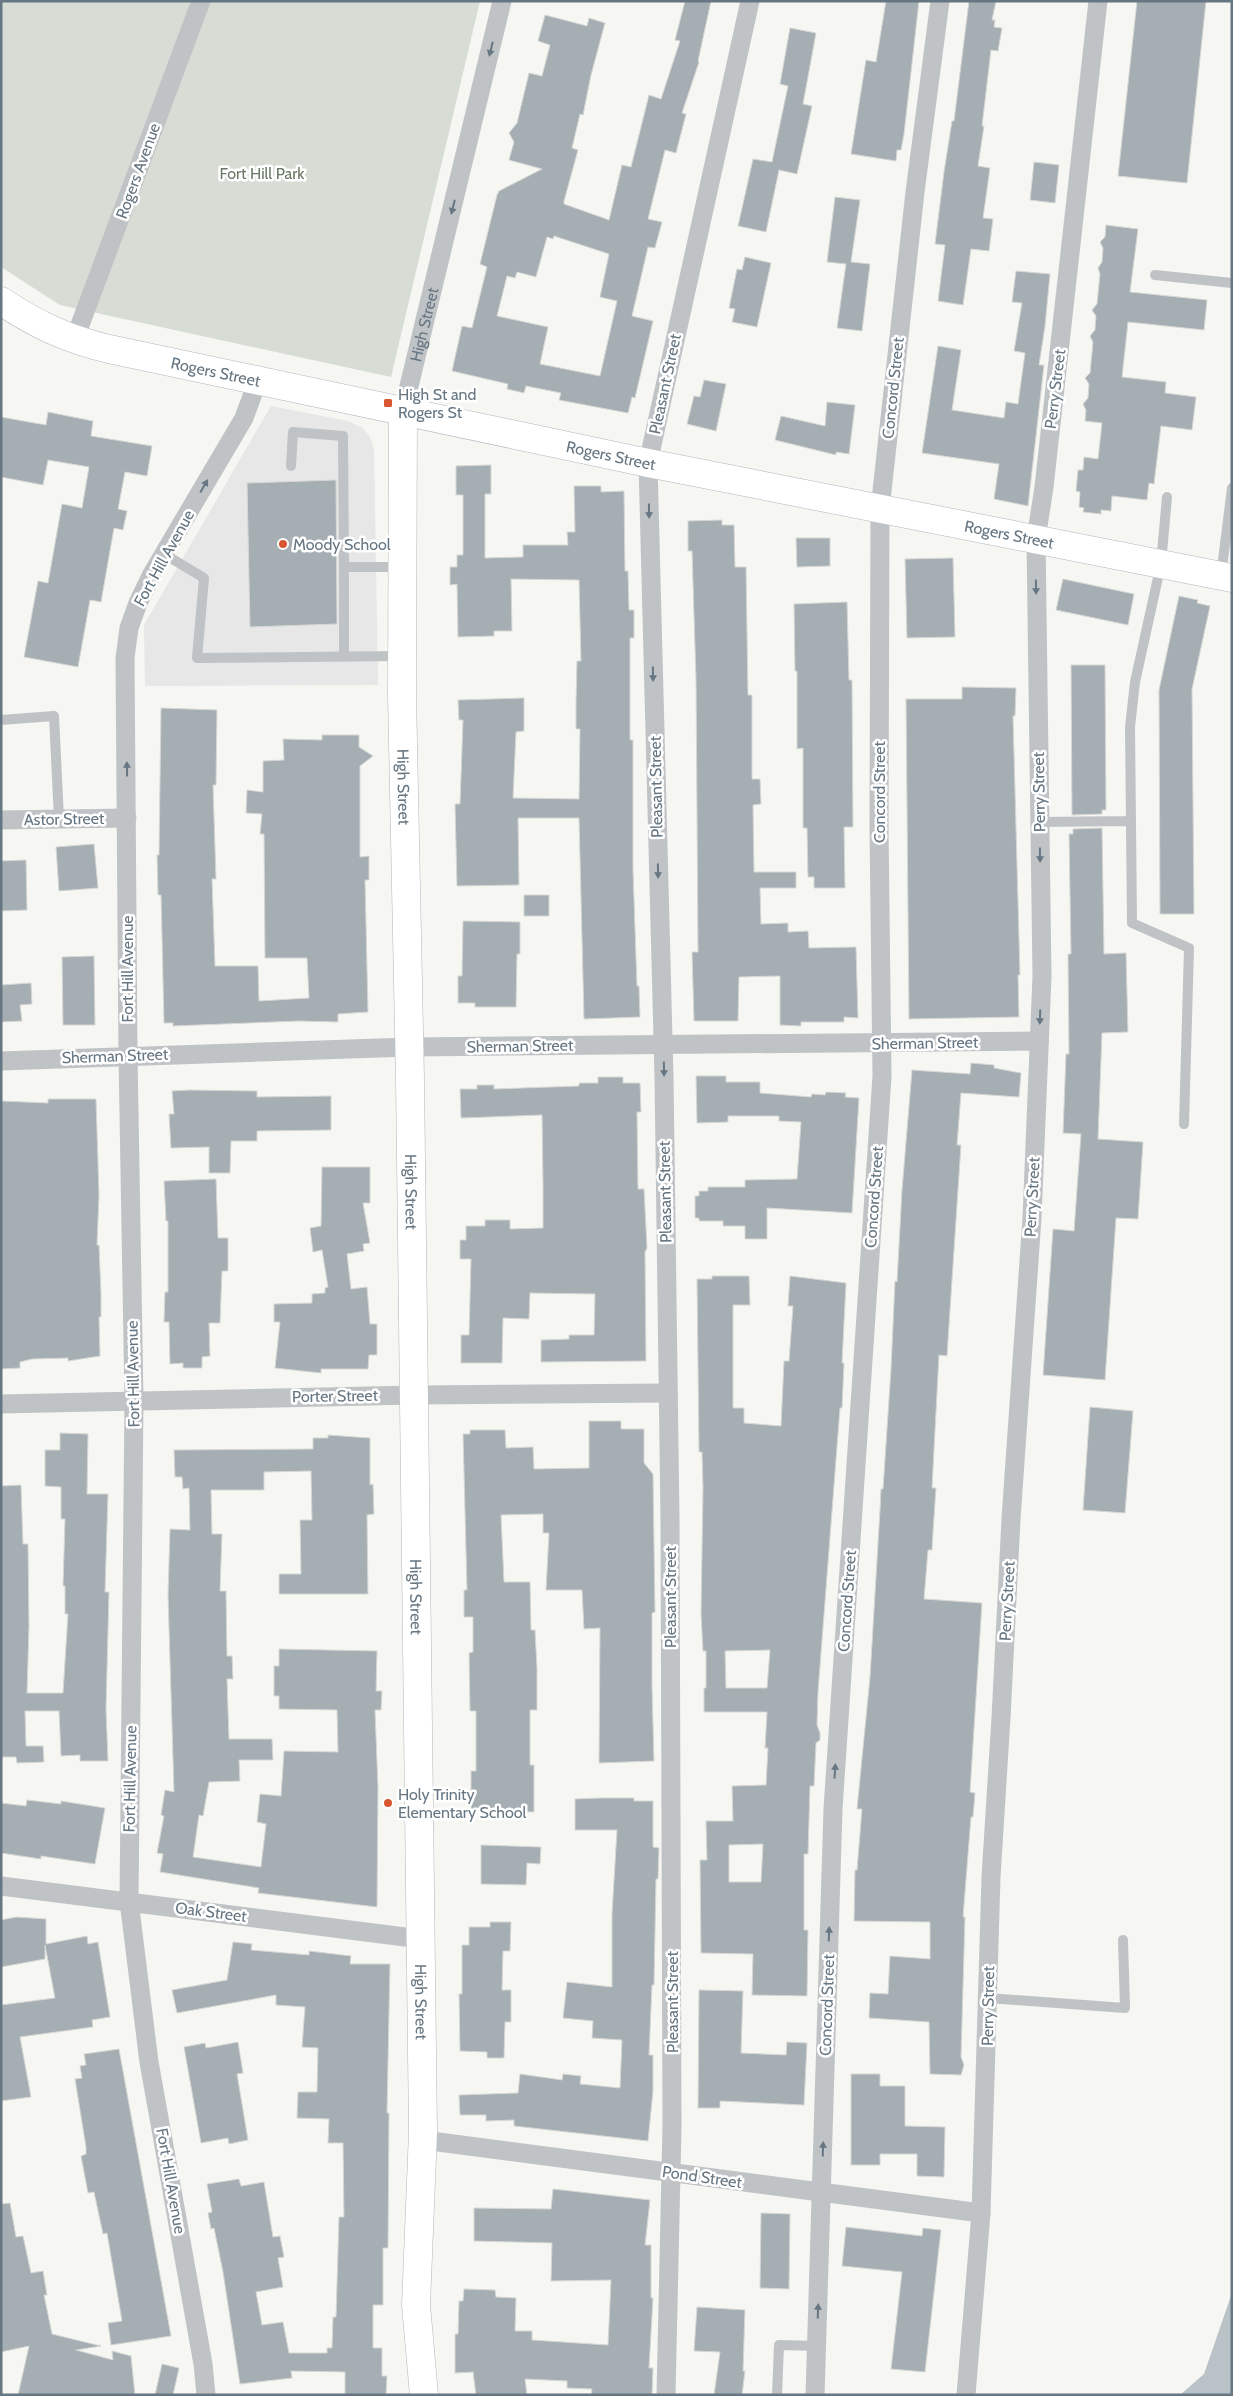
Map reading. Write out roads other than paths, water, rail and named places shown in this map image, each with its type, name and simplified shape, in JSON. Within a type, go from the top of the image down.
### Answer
[{"type":"street","name":"Rogers Avenue","points":[[74,341],[201,1]]},
{"type":"street","name":"High Street","points":[[424,2395],[416,2305],[423,2140],[415,1395],[402,656],[403,411],[502,1]]},
{"type":"street","name":"Pleasant Street","points":[[666,2395],[671,2172],[668,1393],[663,1044],[648,463],[750,1]]},
{"type":"street","name":"Concord Street","points":[[816,2395],[833,1809],[882,1076],[879,828],[880,509],[915,192],[940,1]]},
{"type":"street","name":"Perry Street","points":[[966,2395],[981,2213],[990,1877],[1001,1718],[1011,1519],[1032,1218],[1042,976],[1036,538],[1044,487],[1098,1]]},
{"type":"street","name":"Rogers Street","points":[[1,301],[45,328],[74,341],[648,463],[1036,538],[1226,578]]},
{"type":"street","name":"Fort Hill Avenue","points":[[206,2395],[203,2364],[149,2062],[129,1901],[134,1400],[128,1055],[125,658],[129,628],[138,603],[164,554],[244,418],[258,380]]},
{"type":"street","name":"Astor Street","points":[[1,820],[127,818]]},
{"type":"street","name":"Sherman Street","points":[[1,1061],[128,1055],[410,1047],[1039,1041]]},
{"type":"street","name":"Porter Street","points":[[1,1404],[415,1395],[668,1393]]},
{"type":"street","name":"Oak Street","points":[[1,1886],[421,1939]]},
{"type":"street","name":"Pond Street","points":[[423,2140],[671,2172],[822,2194],[981,2213]]},
{"type":"lane","points":[[1155,275],[1232,283]]},
{"type":"lane","points":[[291,466],[293,432],[343,436],[344,656]]},
{"type":"lane","points":[[1226,578],[1232,488]]},
{"type":"lane","points":[[1167,497],[1161,564],[1135,682],[1130,727],[1132,923],[1189,948],[1184,1124]]},
{"type":"lane","points":[[164,554],[204,578],[197,658],[402,656]]},
{"type":"lane","points":[[344,567],[402,567]]},
{"type":"lane","points":[[1,720],[54,716],[60,819]]},
{"type":"lane","points":[[1040,822],[1131,821]]},
{"type":"lane","points":[[988,1998],[1125,2008],[1123,1940]]},
{"type":"lane","points":[[778,2395],[779,2345],[817,2346]]},
{"type":"place","name":"High St and Rogers St","points":[[388,403]]},
{"type":"place","name":"Moody School","points":[[283,544]]},
{"type":"place","name":"Holy Trinity Elementary School","points":[[388,1803]]},
{"type":"park label","name":"Fort Hill Park","points":[[262,173]]}]
